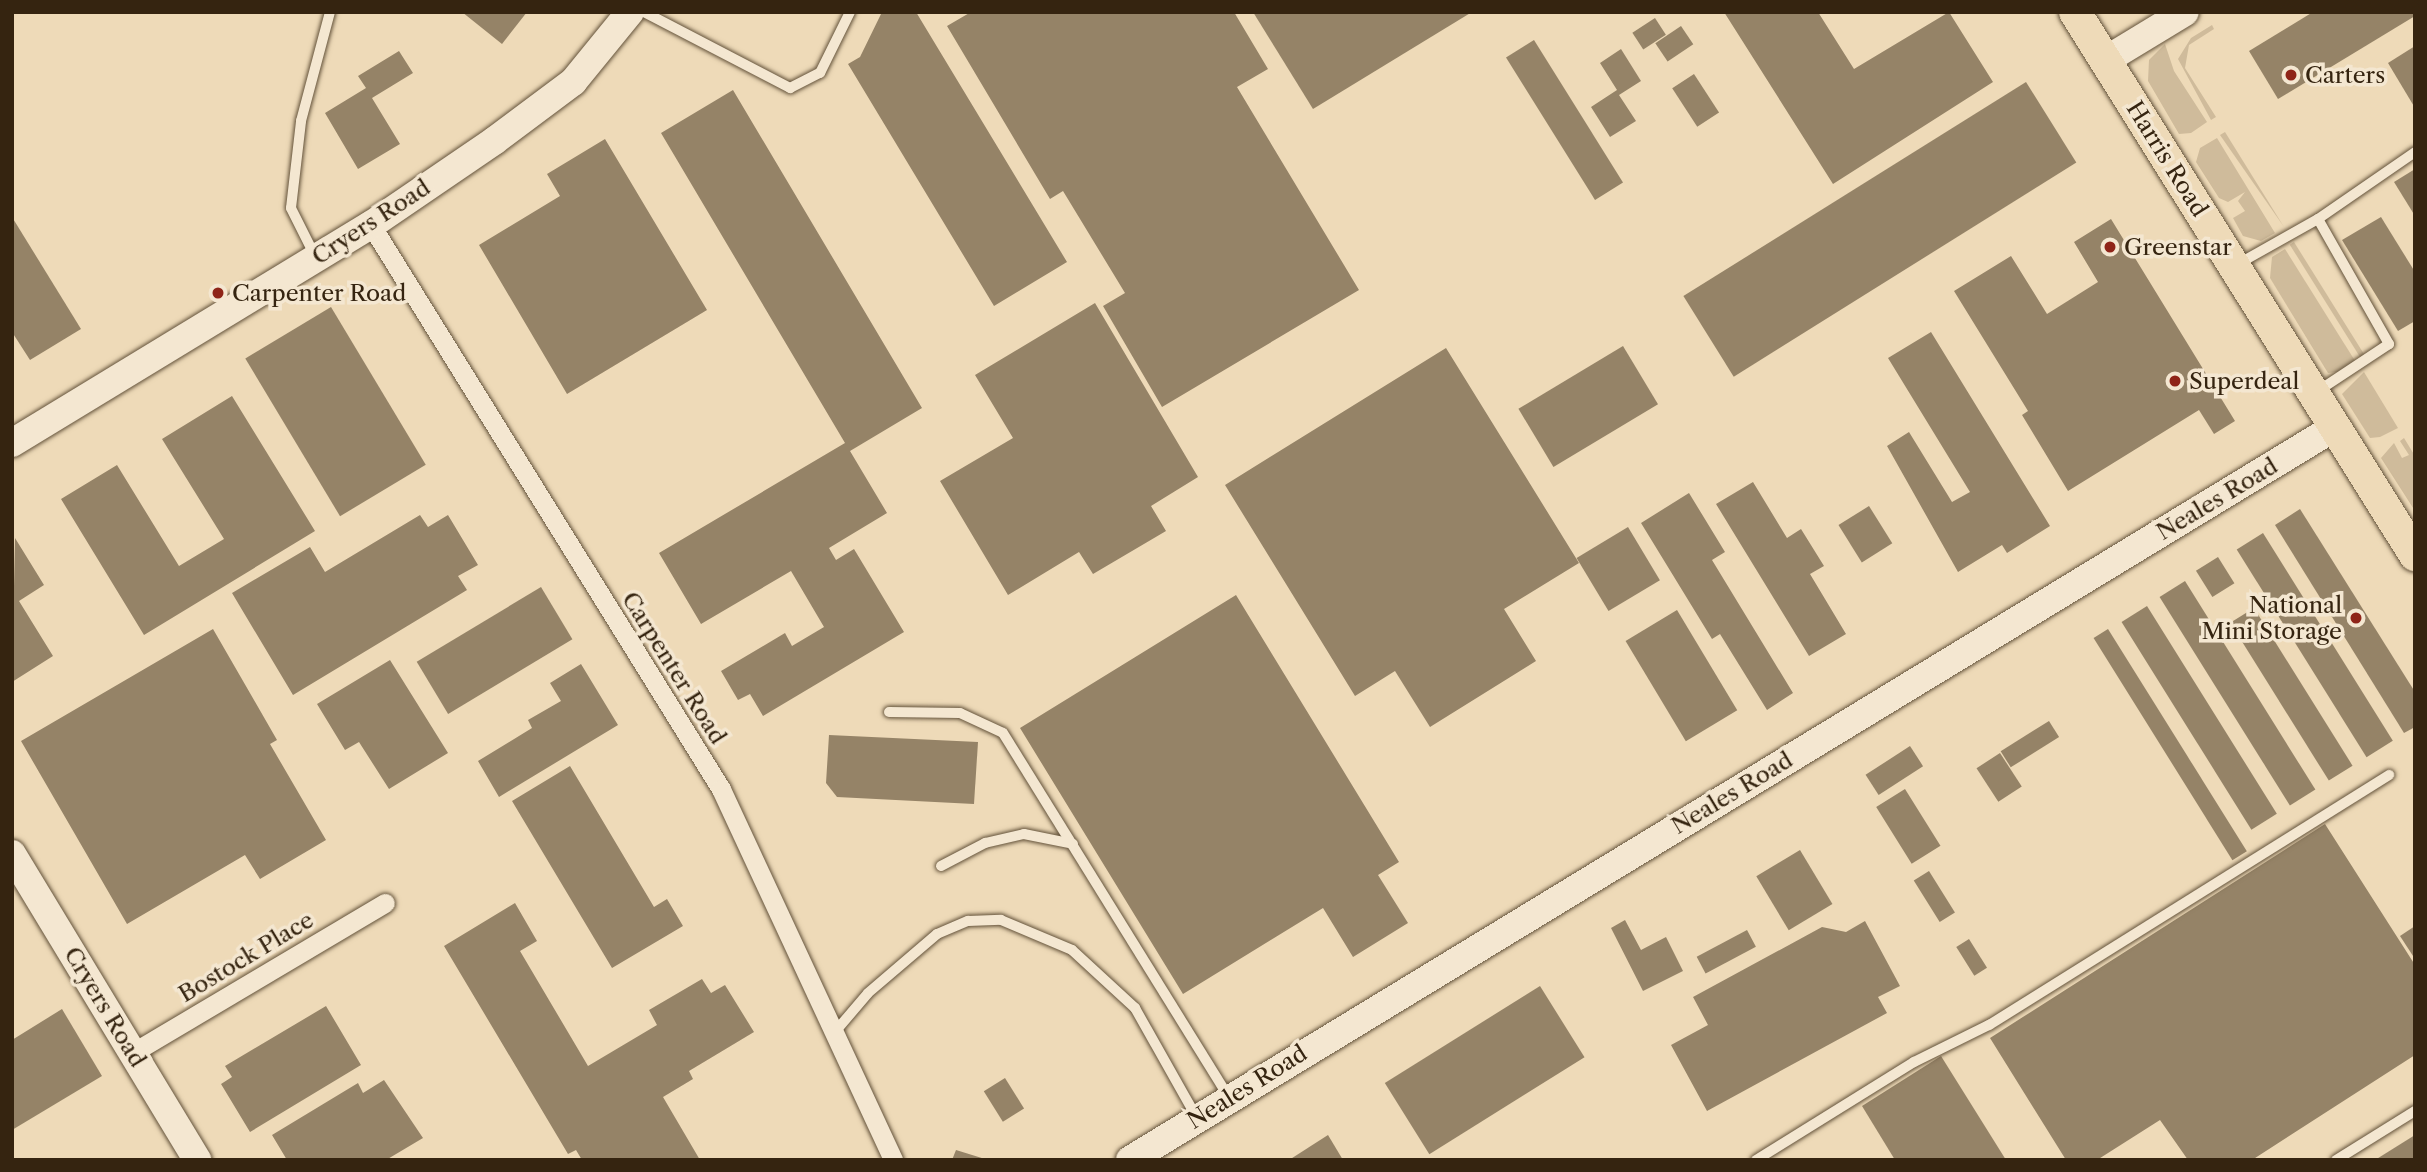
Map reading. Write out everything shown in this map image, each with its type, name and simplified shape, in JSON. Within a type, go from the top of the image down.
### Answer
[{"type":"main road","name":"Harris Road","points":[[2076,12],[2415,555]]},
{"type":"street","name":"Cryers Road","points":[[12,443],[371,225],[573,82],[630,12]]},
{"type":"street","points":[[2106,60],[2185,12]]},
{"type":"street","name":"Carpenter Road","points":[[371,225],[720,789],[892,1160]]},
{"type":"street","name":"Neales Road","points":[[1130,1160],[2335,427]]},
{"type":"street","name":"Cryers Road","points":[[12,854],[197,1160]]},
{"type":"street","name":"Bostock Place","points":[[132,1053],[385,903]]},
{"type":"lane","points":[[316,258],[291,208],[301,121],[330,12]]},
{"type":"lane","points":[[644,12],[790,88],[820,73],[849,12]]},
{"type":"lane","points":[[2234,267],[2318,219],[2415,152]]},
{"type":"lane","points":[[2314,394],[2389,344],[2318,219]]},
{"type":"lane","points":[[889,712],[960,713],[1003,733],[1229,1098]]},
{"type":"lane","points":[[1756,1160],[1938,1048],[1981,1031],[2389,775]]},
{"type":"lane","points":[[942,866],[985,843],[1024,834],[1073,844]]},
{"type":"lane","points":[[834,1033],[884,977],[937,934],[968,921],[1001,920],[1072,950],[1135,1008],[1197,1118]]},
{"type":"lane","points":[[2336,1160],[2415,1111]]},
{"type":"shaded area","points":[[2212,25],[2214,29],[2189,45],[2185,68],[2216,117],[2211,120],[2178,59],[2191,38]]},
{"type":"shaded area","points":[[2165,44],[2174,71],[2207,122],[2191,133],[2179,134],[2148,81],[2149,60]]},
{"type":"shaded area","points":[[2225,132],[2284,227],[2220,135]]},
{"type":"shaded area","points":[[2217,138],[2275,233],[2261,241],[2243,236],[2233,218],[2245,211],[2238,201],[2245,192],[2228,202],[2219,198],[2196,162],[2200,148]]},
{"type":"shaded area","points":[[2294,242],[2367,358],[2362,361],[2290,245]]},
{"type":"shaded area","points":[[2285,249],[2357,364],[2345,371],[2328,373],[2270,278],[2272,257]]},
{"type":"shaded area","points":[[2364,372],[2398,428],[2380,437],[2370,438],[2342,394]]},
{"type":"shaded area","points":[[2404,438],[2415,456],[2415,511],[2381,458],[2394,443],[2402,458],[2409,455],[2400,441]]},
{"type":"building","points":[[462,12],[527,12],[502,44]]},
{"type":"building","points":[[882,12],[916,12],[1067,262],[994,306],[848,64],[860,57]]},
{"type":"building","points":[[971,12],[1234,12],[1268,69],[1237,87],[1359,290],[1162,407],[1103,306],[1125,293],[1063,191],[1050,199],[947,26]]},
{"type":"building","points":[[1253,12],[1472,12],[1313,109]]},
{"type":"building","points":[[1724,12],[1818,12],[1854,69],[1949,12],[1993,82],[1833,184]]},
{"type":"building","name":"Carters","points":[[2313,12],[2415,12],[2415,16],[2278,99],[2249,51]]},
{"type":"building","points":[[1655,18],[1666,35],[1643,49],[1632,33]]},
{"type":"building","points":[[1681,26],[1693,44],[1668,62],[1655,43]]},
{"type":"building","points":[[1534,40],[1623,182],[1595,200],[1506,57]]},
{"type":"building","points":[[2415,46],[2415,108],[2388,63]]},
{"type":"building","points":[[1621,49],[1641,81],[1619,95],[1636,121],[1610,137],[1591,107],[1617,90],[1600,63]]},
{"type":"building","points":[[399,51],[413,73],[372,98],[400,144],[358,169],[325,113],[366,88],[358,76]]},
{"type":"building","points":[[1694,74],[1719,113],[1697,127],[1672,88]]},
{"type":"building","points":[[2026,82],[2076,163],[1734,377],[1683,296]]},
{"type":"building","points":[[733,90],[922,408],[850,451],[887,513],[829,548],[836,560],[854,549],[904,632],[763,716],[750,694],[738,700],[721,671],[785,633],[792,646],[824,627],[791,571],[701,624],[659,553],[845,443],[661,133]]},
{"type":"building","points":[[605,139],[707,310],[567,394],[479,245],[560,196],[547,174]]},
{"type":"building","points":[[2415,169],[2415,216],[2394,182]]},
{"type":"building","points":[[12,217],[81,329],[30,360],[12,332]]},
{"type":"building","points":[[2381,217],[2415,272],[2415,321],[2398,331],[2342,240]]},
{"type":"building","points":[[2111,219],[2235,421],[2214,434],[2199,410],[2068,491],[2022,415],[2028,411],[1954,291],[2011,256],[2047,314],[2098,282],[2074,242]]},
{"type":"building","points":[[1095,303],[1198,477],[1151,506],[1166,531],[1093,574],[1079,552],[1008,595],[940,481],[1013,438],[975,375]]},
{"type":"building","points":[[331,307],[426,465],[340,516],[245,359]]},
{"type":"building","points":[[1931,332],[2050,526],[2007,553],[2002,545],[1958,572],[1887,446],[1909,432],[1952,502],[1970,492],[1888,358]]},
{"type":"building","points":[[1623,346],[1658,404],[1553,467],[1518,409]]},
{"type":"building","points":[[1446,348],[1579,563],[1504,609],[1536,661],[1430,727],[1395,671],[1355,696],[1225,485]]},
{"type":"building","points":[[232,396],[315,531],[144,635],[61,499],[117,465],[179,566],[224,539],[162,439]]},
{"type":"building","points":[[1753,482],[1787,538],[1801,529],[1824,566],[1810,574],[1846,634],[1809,656],[1716,504]]},
{"type":"building","points":[[1689,493],[1725,552],[1712,560],[1793,693],[1767,710],[1720,634],[1712,639],[1641,523]]},
{"type":"building","points":[[1869,506],[1892,543],[1862,562],[1838,525]]},
{"type":"building","points":[[2300,509],[2415,692],[2415,727],[2404,733],[2275,525]]},
{"type":"building","points":[[420,515],[428,527],[448,515],[478,565],[458,576],[467,590],[293,695],[232,593],[310,547],[325,572]]},
{"type":"building","points":[[1628,527],[1660,580],[1609,611],[1577,558]]},
{"type":"building","points":[[2263,533],[2393,741],[2367,757],[2237,549]]},
{"type":"building","points":[[15,538],[44,585],[19,601],[53,656],[12,682]]},
{"type":"building","points":[[2218,557],[2234,583],[2212,597],[2196,571]]},
{"type":"building","points":[[2185,581],[2315,790],[2290,806],[2160,597]]},
{"type":"building","points":[[541,587],[572,639],[448,714],[417,662]]},
{"type":"building","points":[[1236,595],[1399,862],[1378,875],[1408,923],[1353,957],[1323,908],[1183,994],[1020,728]]},
{"type":"building","points":[[2147,606],[2277,814],[2251,830],[2122,622]]},
{"type":"building","points":[[2254,608],[2353,766],[2329,781],[2230,623]]},
{"type":"building","points":[[1677,610],[1737,710],[1686,741],[1626,641]]},
{"type":"building","points":[[213,629],[277,740],[270,744],[326,840],[260,879],[245,855],[127,924],[21,741]]},
{"type":"building","points":[[2108,629],[2247,851],[2232,860],[2094,638]]},
{"type":"building","points":[[390,660],[448,753],[389,789],[359,742],[345,750],[317,704]]},
{"type":"building","points":[[581,664],[618,725],[499,797],[478,761],[532,728],[528,720],[561,701],[550,683]]},
{"type":"building","points":[[2049,721],[2059,737],[2011,767],[2001,751]]},
{"type":"building","points":[[829,735],[978,742],[974,804],[837,797],[826,783]]},
{"type":"building","points":[[1910,746],[1923,766],[1879,795],[1866,775]]},
{"type":"building","points":[[2000,753],[2022,787],[1998,802],[1977,768]]},
{"type":"building","points":[[570,766],[654,907],[667,899],[683,926],[612,968],[512,801]]},
{"type":"building","points":[[1905,789],[1941,846],[1912,864],[1876,807]]},
{"type":"building","points":[[2325,824],[2415,965],[2415,1055],[2252,1160],[2188,1160],[2160,1120],[2097,1160],[2066,1160],[1990,1038]]},
{"type":"building","points":[[1800,850],[1832,904],[1789,930],[1756,876]]},
{"type":"building","points":[[1929,871],[1955,913],[1940,922],[1914,881]]},
{"type":"building","points":[[515,903],[537,941],[520,951],[588,1066],[657,1025],[649,1010],[702,979],[711,993],[725,985],[754,1032],[689,1071],[693,1079],[663,1097],[700,1160],[582,1160],[576,1150],[568,1154],[444,946]]},
{"type":"building","points":[[1625,920],[1641,950],[1666,937],[1683,971],[1643,991],[1611,928]]},
{"type":"building","points":[[1865,921],[1900,986],[1878,997],[1887,1013],[1707,1111],[1671,1045],[1708,1025],[1693,997],[1822,927],[1846,932]]},
{"type":"building","points":[[2415,926],[2415,959],[2400,936]]},
{"type":"building","points":[[1747,930],[1756,947],[1706,974],[1697,957]]},
{"type":"building","points":[[1969,939],[1987,968],[1974,976],[1956,947]]},
{"type":"building","points":[[1540,986],[1585,1057],[1429,1154],[1385,1083]]},
{"type":"building","points":[[326,1006],[361,1065],[250,1132],[221,1084],[232,1077],[225,1066]]},
{"type":"building","points":[[62,1009],[102,1076],[12,1130],[12,1040]]},
{"type":"building","points":[[1941,1056],[2006,1160],[1895,1160],[1862,1106]]},
{"type":"building","points":[[1005,1078],[1024,1109],[1003,1122],[984,1091]]},
{"type":"building","points":[[384,1080],[423,1138],[386,1160],[287,1160],[272,1135],[358,1083],[363,1093]]},
{"type":"building","points":[[1328,1135],[1343,1160],[1289,1160]]},
{"type":"building","points":[[2415,1135],[2415,1160],[2375,1160]]},
{"type":"building","points":[[956,1150],[985,1159],[985,1160],[952,1160]]},
{"type":"place","name":"Carters","points":[[2291,75]]},
{"type":"place","name":"Greenstar","points":[[2110,247]]},
{"type":"place","name":"Carpenter Road","points":[[218,293]]},
{"type":"place","name":"Superdeal","points":[[2175,381]]},
{"type":"place","name":"National Mini Storage","points":[[2356,618]]}]
